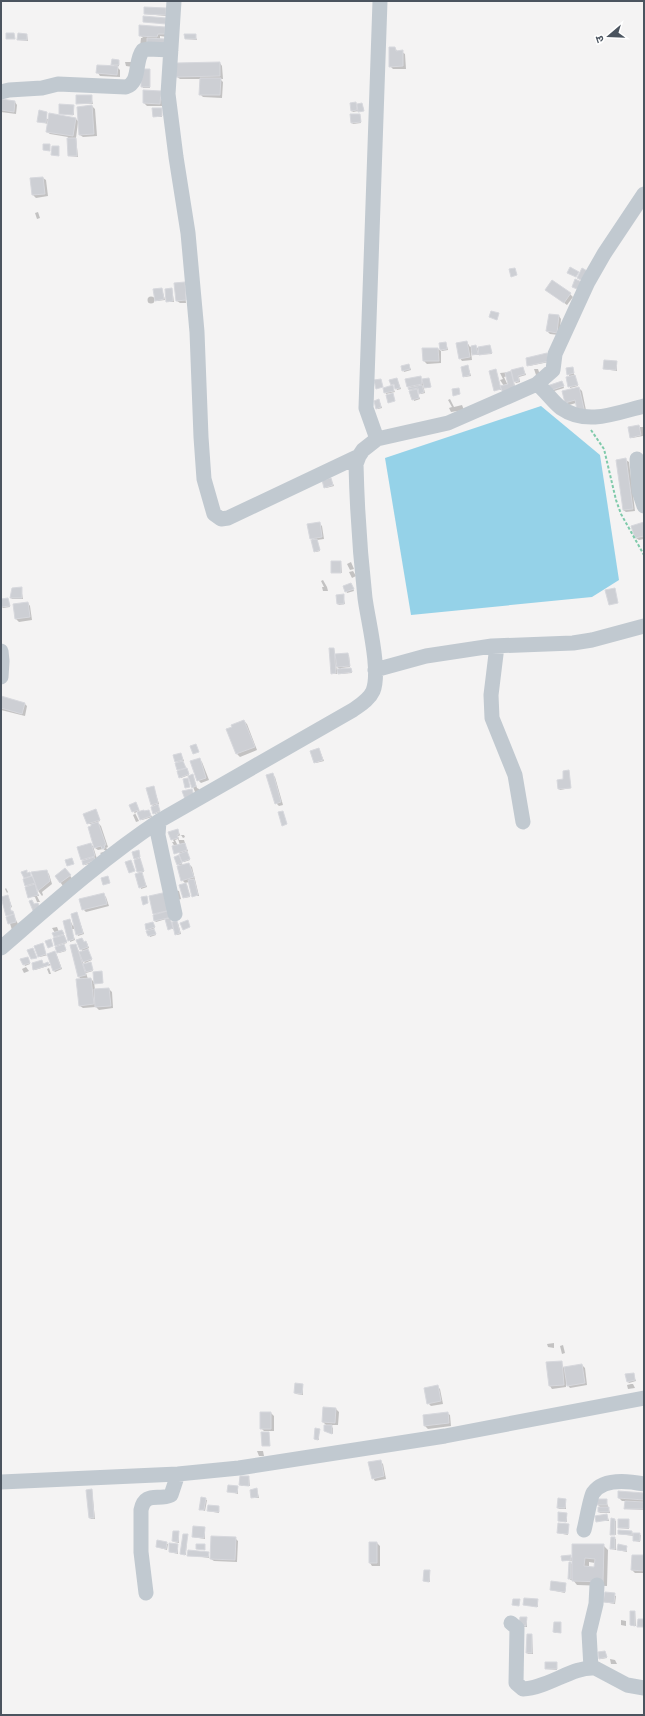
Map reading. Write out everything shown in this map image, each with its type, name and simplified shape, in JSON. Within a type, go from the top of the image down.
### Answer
[{"type":"street","points":[[174,1],[168,94],[189,241],[198,332],[201,437],[204,479],[214,514],[221,519],[228,518],[359,456]]},
{"type":"street","points":[[377,439],[366,408],[380,1]]},
{"type":"street","points":[[1,92],[42,88],[58,84],[126,87],[133,83],[135,79],[140,55],[143,50],[171,50]]},
{"type":"street","points":[[1,948],[98,866],[131,840],[159,821],[353,710],[368,699],[373,691],[375,670],[360,541],[356,464],[359,456],[363,450],[377,439],[448,423],[537,384],[553,370],[555,354],[588,282],[604,254],[644,194]]},
{"type":"street","points":[[537,384],[544,389],[560,407],[575,416],[604,416],[644,406]]},
{"type":"street","points":[[637,459],[639,491],[644,506]]},
{"type":"street","points":[[375,670],[426,656],[496,646],[573,643],[592,640],[644,626]]},
{"type":"street","points":[[496,646],[491,695],[492,718],[515,776],[523,822]]},
{"type":"street","points":[[1,650],[1,676]]},
{"type":"street","points":[[159,821],[158,834],[176,914]]},
{"type":"street","points":[[1,1482],[178,1474],[239,1468],[445,1436],[644,1398]]},
{"type":"street","points":[[146,1593],[141,1552],[142,1504],[148,1498],[171,1494],[178,1474]]},
{"type":"street","points":[[584,1530],[594,1493],[601,1486],[608,1483],[619,1482],[644,1484]]},
{"type":"street","points":[[591,1668],[589,1633],[596,1604],[596,1585]]},
{"type":"street","points":[[511,1623],[516,1628],[516,1683],[523,1689],[539,1687],[581,1670],[591,1668],[596,1668],[627,1685],[644,1688]]},
{"type":"path","points":[[582,417],[604,449],[616,500],[621,514],[644,555]]},
{"type":"water","points":[[541,406],[600,455],[619,580],[592,597],[411,615],[385,458]]},
{"type":"building","points":[[144,7],[166,8],[166,15],[144,14]]},
{"type":"building","points":[[143,16],[166,18],[166,24],[143,22]]},
{"type":"building","points":[[139,25],[165,27],[165,34],[158,34],[157,37],[139,36]]},
{"type":"building","points":[[6,33],[14,33],[15,39],[6,39]]},
{"type":"building","points":[[18,33],[27,34],[27,40],[17,40]]},
{"type":"building","points":[[184,34],[196,34],[196,39],[185,39]]},
{"type":"building","points":[[147,38],[165,39],[165,49],[147,48]]},
{"type":"building","points":[[389,47],[395,47],[396,51],[403,50],[403,66],[389,67]]},
{"type":"building","points":[[112,59],[119,60],[119,65],[111,65]]},
{"type":"building","points":[[220,62],[220,76],[176,77],[176,63]]},
{"type":"building","points":[[97,65],[118,66],[117,75],[96,73]]},
{"type":"building","points":[[141,69],[150,69],[150,87],[141,87]]},
{"type":"building","points":[[200,78],[221,78],[220,95],[199,95]]},
{"type":"building","points":[[143,90],[161,91],[160,104],[143,103]]},
{"type":"building","points":[[76,95],[92,95],[92,103],[76,104]]},
{"type":"building","points":[[1,99],[15,101],[14,112],[1,110]]},
{"type":"building","points":[[356,102],[357,110],[351,111],[350,103]]},
{"type":"building","points":[[362,103],[364,111],[358,112],[357,104]]},
{"type":"building","points":[[59,104],[74,105],[73,115],[59,114]]},
{"type":"building","points":[[92,105],[94,134],[79,135],[77,107]]},
{"type":"building","points":[[152,108],[162,108],[162,116],[153,117]]},
{"type":"building","points":[[39,110],[47,112],[46,123],[37,122]]},
{"type":"building","points":[[49,113],[76,118],[73,136],[46,132]]},
{"type":"building","points":[[350,114],[360,114],[361,122],[351,123]]},
{"type":"building","points":[[67,138],[76,138],[77,156],[68,156]]},
{"type":"building","points":[[43,144],[50,144],[50,151],[43,150]]},
{"type":"building","points":[[52,146],[59,146],[59,156],[51,155]]},
{"type":"building","points":[[43,177],[45,194],[32,195],[30,178]]},
{"type":"building","points":[[570,267],[579,272],[576,277],[567,273]]},
{"type":"building","points":[[515,268],[517,275],[511,277],[509,269]]},
{"type":"building","points":[[582,268],[589,272],[583,281],[577,278]]},
{"type":"building","points":[[575,279],[584,283],[577,289],[572,287]]},
{"type":"building","points":[[552,280],[571,293],[564,303],[545,290]]},
{"type":"building","points":[[185,282],[186,300],[176,301],[174,283]]},
{"type":"building","points":[[162,288],[164,299],[155,301],[153,289]]},
{"type":"building","points":[[172,288],[173,301],[166,302],[165,289]]},
{"type":"building","points":[[491,311],[499,313],[497,320],[489,317]]},
{"type":"building","points":[[549,314],[559,315],[557,333],[546,331]]},
{"type":"building","points":[[467,341],[470,357],[459,359],[456,343]]},
{"type":"building","points":[[446,342],[447,349],[440,350],[439,343]]},
{"type":"building","points":[[476,345],[478,354],[472,355],[471,346]]},
{"type":"building","points":[[490,345],[492,353],[479,355],[478,347]]},
{"type":"building","points":[[422,348],[438,348],[439,361],[423,361]]},
{"type":"building","points":[[547,353],[549,361],[527,366],[526,358]]},
{"type":"building","points":[[604,360],[617,361],[616,370],[603,369]]},
{"type":"building","points":[[409,364],[410,369],[402,371],[401,366]]},
{"type":"building","points":[[468,365],[470,375],[463,377],[461,367]]},
{"type":"building","points":[[523,367],[525,374],[518,376],[519,381],[514,382],[511,370]]},
{"type":"building","points":[[573,367],[574,373],[567,375],[566,368]]},
{"type":"building","points":[[496,369],[501,389],[494,391],[489,371]]},
{"type":"building","points":[[511,371],[515,389],[503,393],[500,386],[508,384],[505,373]]},
{"type":"building","points":[[575,375],[578,385],[568,387],[566,377]]},
{"type":"building","points":[[421,376],[422,384],[407,387],[405,379]]},
{"type":"building","points":[[397,378],[400,388],[395,389],[394,384],[391,385],[389,380]]},
{"type":"building","points":[[429,378],[431,387],[424,388],[422,379]]},
{"type":"building","points":[[381,379],[383,387],[376,389],[374,380]]},
{"type":"building","points":[[562,381],[564,386],[549,391],[547,386]]},
{"type":"building","points":[[393,385],[394,391],[384,393],[383,388]]},
{"type":"building","points":[[422,385],[424,392],[419,394],[418,388],[409,390],[408,388]]},
{"type":"building","points":[[579,387],[585,413],[578,414],[575,400],[565,403],[562,391]]},
{"type":"building","points":[[459,388],[460,394],[453,396],[452,389]]},
{"type":"building","points":[[417,389],[419,398],[412,400],[409,391]]},
{"type":"building","points":[[393,393],[395,401],[388,403],[386,395]]},
{"type":"building","points":[[379,399],[381,407],[376,409],[374,401]]},
{"type":"building","points":[[639,425],[641,435],[630,438],[628,427]]},
{"type":"building","points":[[626,458],[633,509],[623,510],[616,460]]},
{"type":"building","points":[[331,478],[333,485],[324,488],[322,480]]},
{"type":"building","points":[[320,522],[322,537],[310,539],[307,524]]},
{"type":"building","points":[[644,522],[644,536],[635,538],[631,526]]},
{"type":"building","points":[[317,539],[320,550],[314,552],[311,540]]},
{"type":"building","points":[[331,561],[341,561],[341,573],[331,573]]},
{"type":"building","points":[[351,583],[354,589],[345,592],[343,586]]},
{"type":"building","points":[[22,587],[22,598],[10,598],[12,588]]},
{"type":"building","points":[[615,588],[618,603],[609,605],[605,590]]},
{"type":"building","points":[[344,594],[344,604],[337,604],[336,595]]},
{"type":"building","points":[[8,598],[10,606],[1,607],[1,599]]},
{"type":"building","points":[[28,602],[30,617],[15,619],[13,604]]},
{"type":"building","points":[[329,648],[334,648],[336,673],[331,674]]},
{"type":"building","points":[[348,653],[350,666],[337,667],[335,654]]},
{"type":"building","points":[[351,668],[352,672],[338,674],[337,669]]},
{"type":"building","points":[[1,696],[25,703],[22,714],[1,708]]},
{"type":"building","points":[[244,720],[255,747],[236,754],[226,729],[232,727],[231,725]]},
{"type":"building","points":[[196,744],[199,752],[193,754],[190,746]]},
{"type":"building","points":[[319,748],[323,760],[314,763],[310,751]]},
{"type":"building","points":[[181,753],[183,760],[175,762],[173,755]]},
{"type":"building","points":[[200,758],[206,778],[197,781],[190,761]]},
{"type":"building","points":[[183,761],[186,768],[177,770],[175,763]]},
{"type":"building","points":[[187,768],[189,774],[179,778],[177,771]]},
{"type":"building","points":[[569,770],[571,788],[558,789],[557,780],[563,779],[563,771]]},
{"type":"building","points":[[273,773],[281,802],[275,804],[266,775]]},
{"type":"building","points":[[193,774],[196,786],[192,788],[188,776]]},
{"type":"building","points":[[188,778],[190,787],[185,788],[183,779]]},
{"type":"building","points":[[154,786],[158,803],[151,805],[146,788]]},
{"type":"building","points":[[192,789],[194,796],[185,799],[182,791]]},
{"type":"building","points":[[136,802],[139,810],[132,812],[129,805]]},
{"type":"building","points":[[158,804],[160,811],[153,814],[151,807]]},
{"type":"building","points":[[96,809],[100,820],[87,824],[83,814]]},
{"type":"building","points":[[149,810],[151,816],[140,820],[137,812]]},
{"type":"building","points":[[283,811],[287,824],[282,826],[278,812]]},
{"type":"building","points":[[98,822],[106,845],[104,845],[105,848],[102,849],[101,846],[94,848],[88,827],[91,826],[91,824]]},
{"type":"building","points":[[178,829],[178,838],[171,840],[168,832]]},
{"type":"building","points":[[91,843],[95,856],[81,860],[77,847]]},
{"type":"building","points":[[185,843],[187,850],[174,854],[172,846]]},
{"type":"building","points":[[139,850],[140,857],[134,859],[132,852]]},
{"type":"building","points":[[187,851],[190,859],[182,862],[179,854]]},
{"type":"building","points":[[179,855],[182,863],[177,865],[174,857]]},
{"type":"building","points":[[94,857],[97,863],[93,861],[83,865],[82,861]]},
{"type":"building","points":[[72,858],[74,864],[67,866],[65,860]]},
{"type":"building","points":[[140,858],[144,871],[137,872],[134,860]]},
{"type":"building","points":[[131,860],[135,871],[129,873],[125,862]]},
{"type":"building","points":[[189,863],[194,877],[181,881],[177,866]]},
{"type":"building","points":[[65,868],[71,875],[60,883],[55,876]]},
{"type":"building","points":[[27,870],[27,873],[30,872],[31,876],[24,878],[21,872]]},
{"type":"building","points":[[47,870],[50,881],[38,891],[31,872]]},
{"type":"building","points":[[142,872],[146,886],[139,888],[135,874]]},
{"type":"building","points":[[32,876],[35,883],[25,886],[23,879]]},
{"type":"building","points":[[108,876],[110,883],[103,885],[101,878]]},
{"type":"building","points":[[194,879],[198,895],[192,897],[188,880]]},
{"type":"building","points":[[186,883],[190,896],[183,898],[179,885]]},
{"type":"building","points":[[35,884],[38,895],[28,898],[25,887]]},
{"type":"building","points":[[167,892],[171,910],[153,914],[149,896]]},
{"type":"building","points":[[104,893],[107,904],[82,910],[79,899]]},
{"type":"building","points":[[8,895],[11,911],[13,911],[14,914],[6,916],[1,897]]},
{"type":"building","points":[[147,896],[148,903],[143,905],[141,897]]},
{"type":"building","points":[[32,900],[34,904],[38,903],[41,911],[34,913],[29,901]]},
{"type":"building","points":[[171,910],[172,917],[154,921],[153,915]]},
{"type":"building","points":[[77,912],[83,933],[76,935],[71,914]]},
{"type":"building","points":[[14,914],[16,922],[8,924],[6,917]]},
{"type":"building","points":[[170,918],[173,928],[168,930],[165,919]]},
{"type":"building","points":[[70,919],[74,939],[68,941],[63,921]]},
{"type":"building","points":[[188,920],[190,927],[183,930],[180,923]]},
{"type":"building","points":[[177,921],[180,933],[175,935],[172,922]]},
{"type":"building","points":[[153,922],[155,927],[146,930],[145,924]]},
{"type":"building","points":[[154,929],[156,934],[148,936],[146,931]]},
{"type":"building","points":[[62,930],[64,934],[54,937],[52,933]]},
{"type":"building","points":[[64,935],[67,942],[55,946],[53,938]]},
{"type":"building","points":[[82,938],[84,942],[86,941],[88,947],[80,950],[76,940]]},
{"type":"building","points":[[51,939],[53,946],[48,948],[45,941]]},
{"type":"building","points":[[43,943],[46,954],[38,957],[34,946]]},
{"type":"building","points":[[64,944],[66,950],[57,953],[55,947]]},
{"type":"building","points":[[76,944],[86,975],[78,977],[70,945]]},
{"type":"building","points":[[33,948],[37,958],[31,959],[27,950]]},
{"type":"building","points":[[88,949],[92,959],[83,962],[79,952]]},
{"type":"building","points":[[55,951],[61,968],[53,971],[47,954]]},
{"type":"building","points":[[28,957],[30,963],[23,965],[20,959]]},
{"type":"building","points":[[42,960],[43,964],[48,962],[49,965],[33,970],[32,963]]},
{"type":"building","points":[[91,962],[93,970],[86,972],[83,964]]},
{"type":"building","points":[[102,971],[103,983],[94,984],[93,972]]},
{"type":"building","points":[[91,978],[94,1004],[79,1006],[76,979]]},
{"type":"building","points":[[109,988],[111,1006],[95,1007],[94,989]]},
{"type":"building","points":[[562,1361],[564,1385],[549,1386],[546,1362]]},
{"type":"building","points":[[582,1364],[585,1383],[567,1386],[564,1367]]},
{"type":"building","points":[[634,1373],[635,1380],[627,1382],[625,1374]]},
{"type":"building","points":[[295,1383],[303,1384],[302,1394],[294,1393]]},
{"type":"building","points":[[438,1385],[441,1401],[427,1404],[424,1388]]},
{"type":"building","points":[[323,1407],[336,1408],[335,1423],[322,1422]]},
{"type":"building","points":[[260,1412],[271,1412],[271,1429],[260,1429]]},
{"type":"building","points":[[448,1412],[449,1423],[424,1426],[423,1415]]},
{"type":"building","points":[[324,1425],[332,1425],[332,1434],[324,1431]]},
{"type":"building","points":[[315,1428],[320,1429],[318,1440],[314,1439]]},
{"type":"building","points":[[261,1432],[269,1432],[270,1446],[262,1446]]},
{"type":"building","points":[[381,1460],[384,1476],[372,1479],[368,1462]]},
{"type":"building","points":[[240,1476],[249,1476],[249,1486],[239,1485]]},
{"type":"building","points":[[228,1485],[238,1486],[237,1493],[227,1492]]},
{"type":"building","points":[[257,1488],[258,1497],[251,1498],[250,1490]]},
{"type":"building","points":[[92,1489],[94,1518],[89,1518],[86,1490]]},
{"type":"building","points":[[618,1491],[644,1493],[644,1500],[618,1498]]},
{"type":"building","points":[[201,1497],[206,1498],[204,1510],[199,1510]]},
{"type":"building","points":[[558,1498],[566,1499],[565,1508],[557,1508]]},
{"type":"building","points":[[597,1499],[607,1499],[607,1505],[597,1505]]},
{"type":"building","points":[[625,1501],[644,1502],[644,1509],[624,1509]]},
{"type":"building","points":[[208,1505],[219,1506],[219,1512],[207,1511]]},
{"type":"building","points":[[598,1507],[609,1507],[609,1512],[598,1512]]},
{"type":"building","points":[[558,1512],[567,1513],[566,1522],[558,1521]]},
{"type":"building","points":[[607,1514],[608,1520],[596,1522],[595,1516]]},
{"type":"building","points":[[611,1518],[615,1519],[615,1535],[610,1535]]},
{"type":"building","points":[[618,1519],[629,1519],[629,1528],[618,1528]]},
{"type":"building","points":[[558,1523],[569,1524],[568,1534],[557,1533]]},
{"type":"building","points":[[193,1526],[205,1527],[204,1538],[192,1537]]},
{"type":"building","points":[[618,1530],[632,1531],[632,1535],[618,1534]]},
{"type":"building","points":[[173,1531],[179,1531],[178,1542],[172,1541]]},
{"type":"building","points":[[633,1533],[640,1533],[640,1541],[633,1541]]},
{"type":"building","points":[[183,1534],[188,1534],[185,1555],[180,1554]]},
{"type":"building","points":[[211,1536],[236,1537],[235,1560],[210,1559]]},
{"type":"building","points":[[611,1537],[615,1537],[615,1549],[610,1549]]},
{"type":"building","points":[[157,1540],[167,1542],[166,1549],[156,1547]]},
{"type":"building","points":[[369,1542],[377,1542],[377,1563],[369,1563]]},
{"type":"building","points":[[169,1543],[178,1544],[177,1553],[169,1552]]},
{"type":"building","points":[[196,1544],[205,1544],[205,1550],[196,1549]]},
{"type":"building","points":[[572,1544],[604,1544],[603,1582],[572,1581]],"holes":[[[585,1558],[595,1559],[594,1567],[584,1566]]]},
{"type":"building","points":[[618,1544],[627,1546],[626,1551],[617,1550]]},
{"type":"building","points":[[188,1550],[209,1552],[208,1557],[187,1556]]},
{"type":"building","points":[[571,1555],[571,1560],[562,1561],[561,1556]]},
{"type":"building","points":[[632,1555],[644,1555],[644,1571],[631,1570]]},
{"type":"building","points":[[569,1562],[571,1562],[571,1579],[568,1579]]},
{"type":"building","points":[[424,1570],[430,1570],[429,1582],[423,1581]]},
{"type":"building","points":[[551,1581],[566,1583],[565,1592],[550,1590]]},
{"type":"building","points":[[605,1592],[615,1593],[614,1603],[603,1602]]},
{"type":"building","points":[[524,1598],[538,1599],[537,1607],[523,1605]]},
{"type":"building","points":[[513,1599],[520,1599],[519,1606],[512,1605]]},
{"type":"building","points":[[630,1611],[635,1611],[635,1626],[630,1625]]},
{"type":"building","points":[[520,1617],[527,1617],[526,1626],[519,1626]]},
{"type":"building","points":[[638,1619],[644,1619],[644,1627],[637,1627]]},
{"type":"building","points":[[554,1622],[561,1622],[561,1633],[553,1632]]},
{"type":"building","points":[[527,1634],[532,1634],[532,1653],[526,1653]]},
{"type":"building","points":[[605,1651],[607,1657],[599,1659],[598,1652]]},
{"type":"building","points":[[545,1662],[557,1662],[557,1669],[545,1669]]}]
